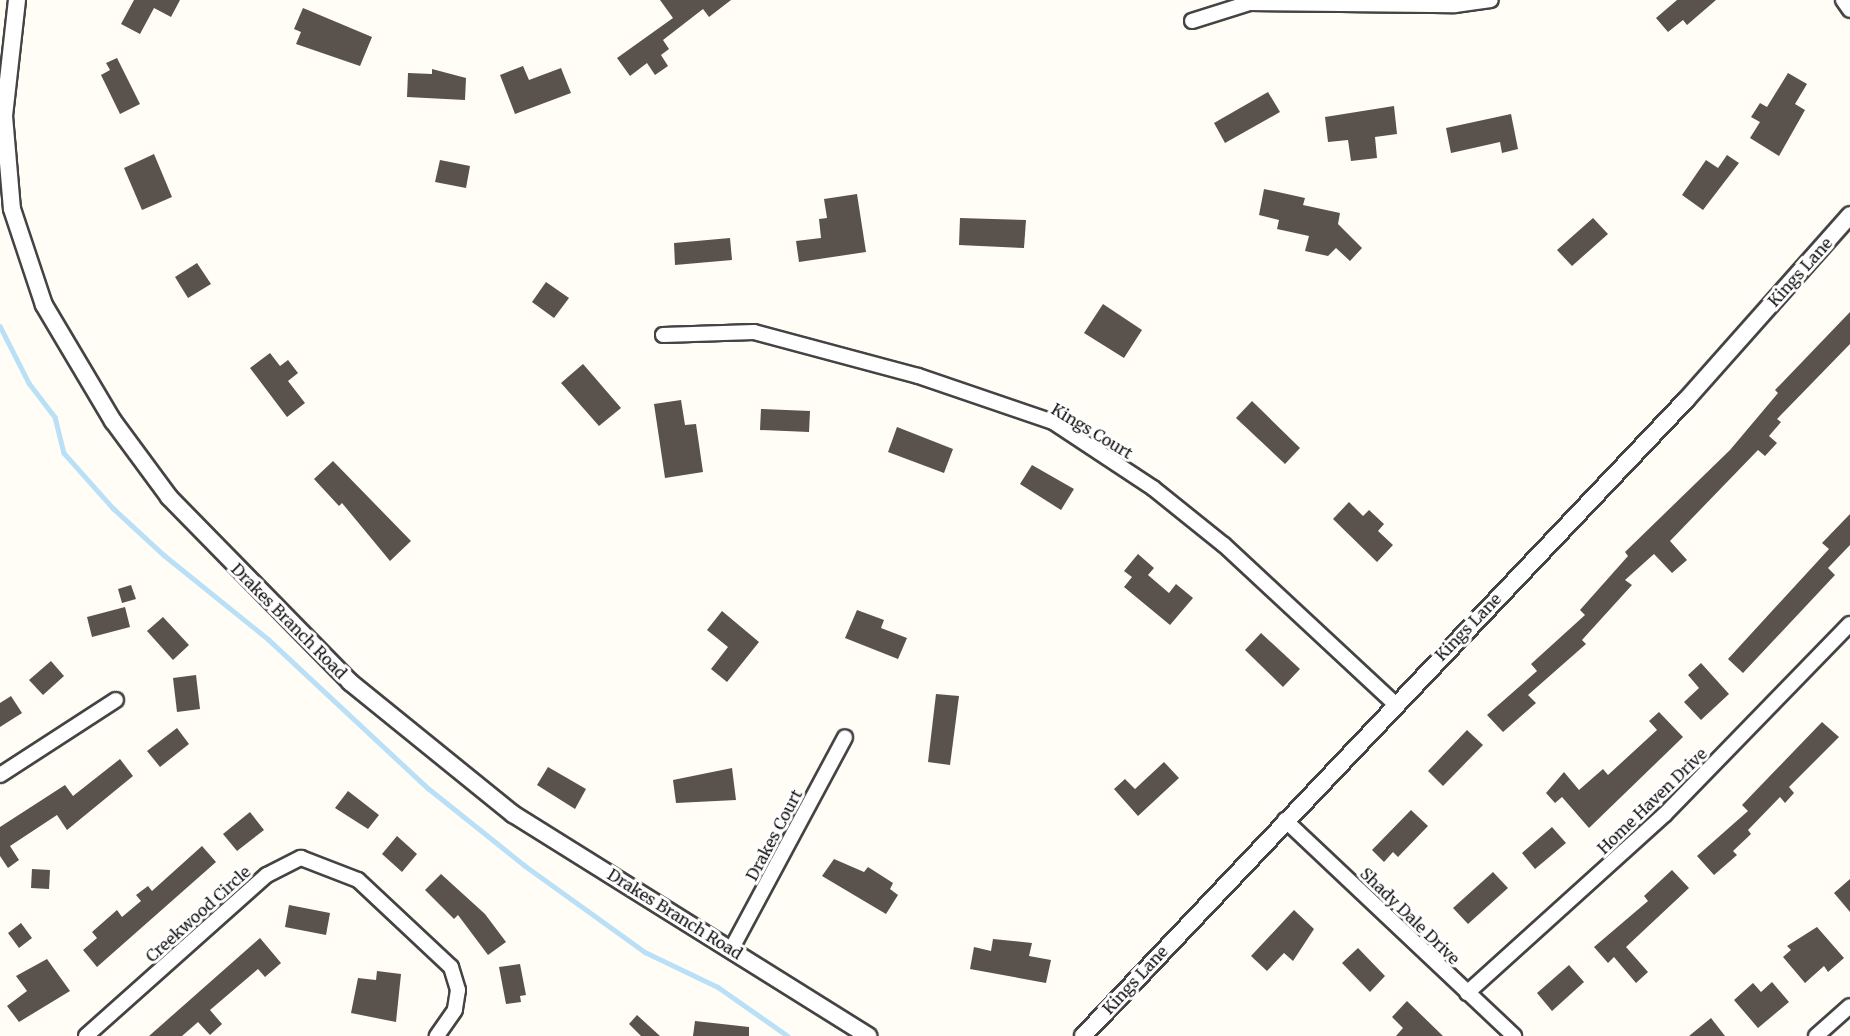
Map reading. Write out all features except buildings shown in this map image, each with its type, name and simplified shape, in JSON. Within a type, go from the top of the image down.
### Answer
[{"type":"street","name":"Drakes Branch Road","points":[[17,0],[12,12],[4,116],[12,209],[44,305],[113,421],[169,497],[350,682],[440,758],[513,814],[732,948],[868,1036]]},
{"type":"street","points":[[1192,21],[1250,3],[1455,5],[1491,0]]},
{"type":"street","points":[[1843,0],[1850,10]]},
{"type":"street","name":"Kings Lane","points":[[1083,1036],[1285,820],[1686,400],[1850,215]]},
{"type":"street","name":"Kings Court","points":[[663,335],[754,332],[910,374],[1053,422],[1153,488],[1224,545],[1395,704]]},
{"type":"street","name":"Home Haven Drive","points":[[1467,993],[1665,814],[1850,624]]},
{"type":"street","points":[[0,775],[116,700]]},
{"type":"street","name":"Drakes Court","points":[[732,948],[845,737]]},
{"type":"street","name":"Shady Dale Drive","points":[[1285,820],[1514,1036]]},
{"type":"street","name":"Creekwood Circle","points":[[86,1036],[267,875],[301,858],[358,880],[451,967],[458,990],[455,1010],[437,1036]]},
{"type":"street","points":[[1816,1036],[1850,1006]]},
{"type":"waterway","points":[[0,326],[29,383],[55,417],[64,453],[113,508],[164,555],[268,639],[428,788],[524,865],[645,952],[718,987],[788,1036]]}]
